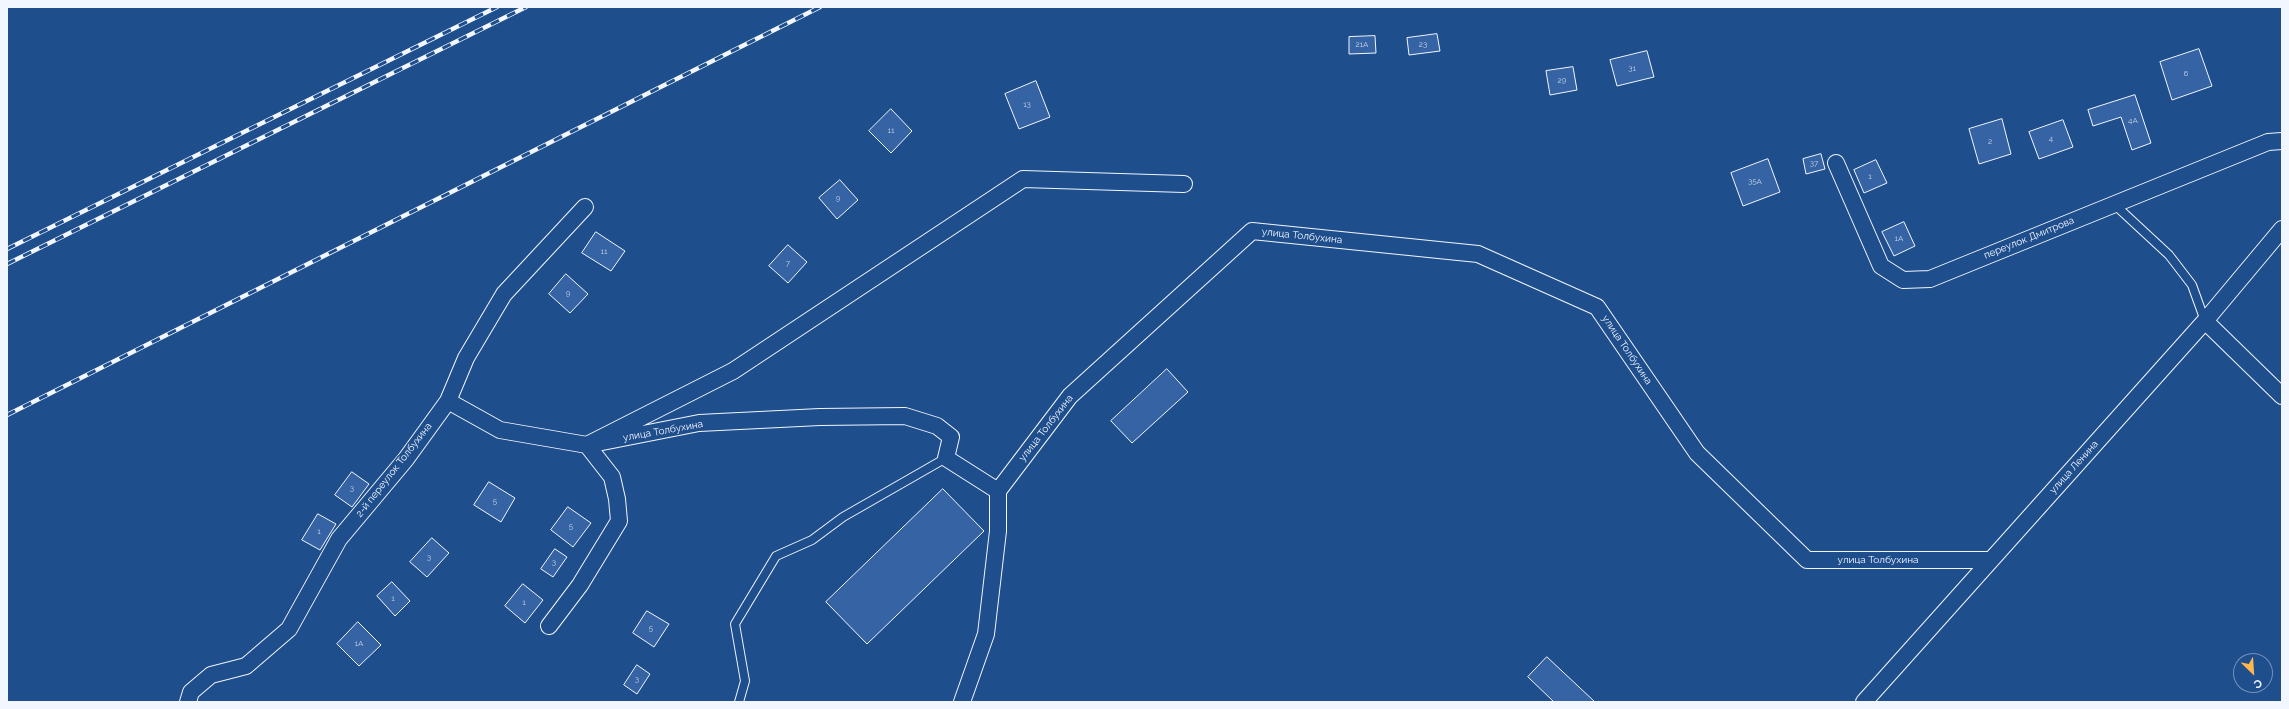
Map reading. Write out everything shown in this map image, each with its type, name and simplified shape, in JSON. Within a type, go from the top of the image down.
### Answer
[{"type":"street","name":"переулок Дмитрова","points":[[1836,164],[1881,266],[1902,280],[1930,279],[2113,203],[2268,142],[2282,141]]},
{"type":"street","name":"улица Толбухина","points":[[587,445],[733,371],[1023,179],[1184,184]]},
{"type":"street","name":"2-й переулок Толбухина","points":[[188,702],[191,692],[211,675],[246,666],[289,629],[339,538],[406,459],[448,402],[466,358],[504,294],[585,207]]},
{"type":"street","name":"улица Ленина","points":[[1864,702],[2205,321],[2282,229]]},
{"type":"street","name":"улица Толбухина","points":[[998,491],[1070,396],[1252,231],[1478,254],[1597,307],[1697,453],[1807,560],[1991,560]]},
{"type":"street","points":[[2205,321],[2282,396]]},
{"type":"street","name":"улица Толбухина","points":[[448,402],[500,430],[587,445],[699,423],[820,417],[905,416],[937,426],[951,437],[946,458]]},
{"type":"street","points":[[549,626],[580,585],[619,521],[617,499],[612,477],[587,445]]},
{"type":"street","points":[[946,458],[998,491],[998,531],[986,634],[962,702]]},
{"type":"lane","points":[[2113,203],[2169,254],[2192,285],[2205,321]]},
{"type":"lane","points":[[739,702],[745,681],[735,624],[776,556],[812,540],[843,517],[946,458]]},
{"type":"building","points":[[1437,34],[1440,51],[1409,55],[1407,38]]},
{"type":"building","points":[[1375,36],[1376,53],[1349,54],[1349,37]]},
{"type":"building","points":[[2199,49],[2212,86],[2172,100],[2160,62]]},
{"type":"building","points":[[1647,51],[1654,77],[1617,86],[1610,60]]},
{"type":"building","points":[[1573,67],[1577,90],[1550,95],[1546,71]]},
{"type":"building","points":[[1036,81],[1050,117],[1019,129],[1005,94]]},
{"type":"building","points":[[2135,95],[2151,143],[2132,150],[2121,117],[2093,126],[2088,110]]},
{"type":"building","points":[[891,109],[912,131],[891,153],[869,131]]},
{"type":"building","points":[[2002,119],[2011,154],[1979,164],[1969,129]]},
{"type":"building","points":[[2063,120],[2073,147],[2039,159],[2029,132]]},
{"type":"building","points":[[1821,154],[1825,169],[1806,174],[1803,159]]},
{"type":"building","points":[[1768,159],[1780,192],[1743,206],[1731,173]]},
{"type":"building","points":[[1876,160],[1887,183],[1864,193],[1854,170]]},
{"type":"building","points":[[840,180],[858,200],[837,219],[819,198]]},
{"type":"building","points":[[1904,222],[1915,246],[1894,256],[1882,232]]},
{"type":"building","points":[[596,232],[625,251],[611,271],[582,253]]},
{"type":"building","points":[[788,245],[807,262],[788,283],[769,266]]},
{"type":"building","points":[[566,274],[588,294],[570,313],[549,294]]},
{"type":"building","points":[[1167,369],[1188,392],[1132,443],[1111,421]]},
{"type":"building","points":[[352,472],[369,484],[352,507],[335,495]]},
{"type":"building","points":[[489,482],[515,498],[501,522],[474,505]]},
{"type":"building","points":[[943,489],[984,531],[867,644],[826,602]]},
{"type":"building","points":[[568,507],[591,523],[573,547],[551,530]]},
{"type":"building","points":[[318,514],[336,524],[320,550],[302,540]]},
{"type":"building","points":[[432,538],[449,553],[427,577],[410,562]]},
{"type":"building","points":[[555,549],[567,557],[553,577],[541,569]]},
{"type":"building","points":[[392,582],[410,601],[395,616],[377,596]]},
{"type":"building","points":[[523,584],[543,600],[525,623],[505,606]]},
{"type":"building","points":[[647,611],[669,624],[654,647],[633,633]]},
{"type":"building","points":[[358,622],[381,645],[359,666],[337,644]]},
{"type":"building","points":[[1547,657],[1595,702],[1554,702],[1528,677]]},
{"type":"building","points":[[637,665],[650,674],[637,694],[624,685]]},
{"type":"railway","points":[[7,249],[497,7]]},
{"type":"railway","points":[[7,264],[526,7]]},
{"type":"railway","points":[[7,415],[820,7]]}]
